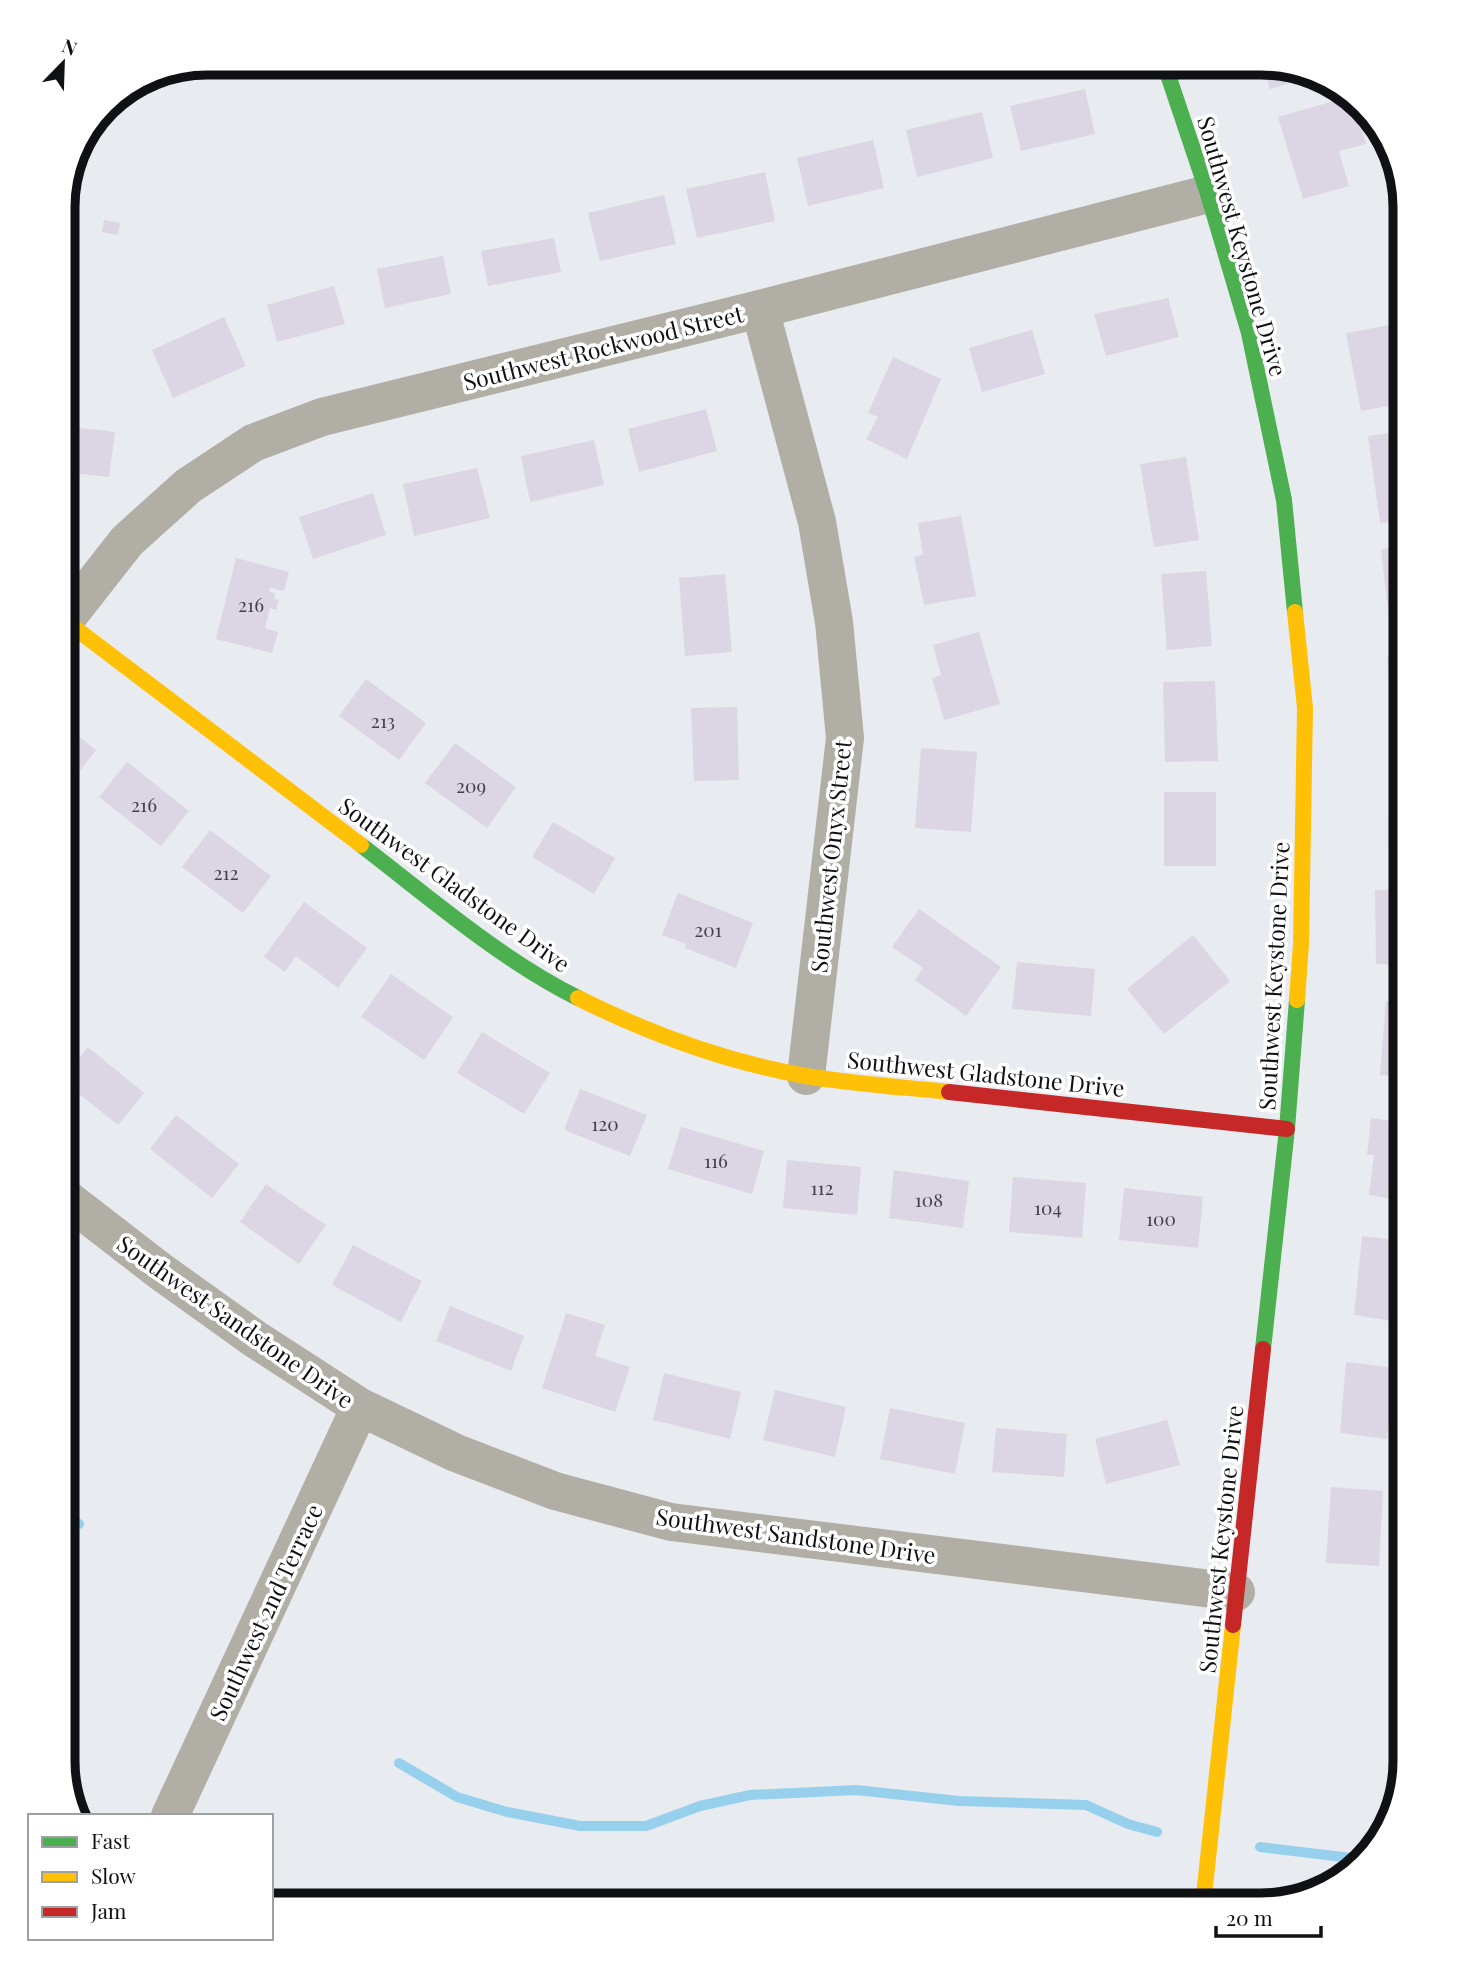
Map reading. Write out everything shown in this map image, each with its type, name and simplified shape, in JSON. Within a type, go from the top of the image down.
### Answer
[{"type":"street","name":"Southwest Keystone Drive","points":[[1168,76],[1208,194],[1249,333],[1284,500],[1305,708],[1301,944],[1287,1129],[1204,1893]]},
{"type":"street","name":"Southwest Rockwood Street","points":[[76,604],[127,541],[188,486],[253,443],[322,417],[760,309],[1208,194]]},
{"type":"street","name":"Southwest Onyx Street","points":[[760,309],[817,522],[834,622],[845,737],[806,1076]]},
{"type":"street","name":"Southwest Gladstone Drive","points":[[76,628],[486,940],[558,988],[626,1022],[706,1052],[806,1076],[1287,1129]]},
{"type":"street","name":"Southwest Sandstone Drive","points":[[75,1205],[244,1332],[360,1407],[456,1453],[555,1491],[671,1522],[1236,1592]]},
{"type":"street","name":"Southwest 2nd Terrace","points":[[171,1814],[360,1407]]},
{"type":"building","points":[[1266,76],[1297,81],[1270,89]]},
{"type":"building","points":[[1085,89],[1095,134],[1021,151],[1010,106]]},
{"type":"building","points":[[1338,100],[1354,114],[1359,119],[1366,144],[1339,151],[1349,186],[1303,199],[1278,117]]},
{"type":"building","points":[[982,112],[993,158],[917,177],[906,130]]},
{"type":"building","points":[[873,140],[884,188],[808,206],[797,158]]},
{"type":"building","points":[[88,151],[91,152],[86,165],[83,164]]},
{"type":"building","points":[[765,172],[775,221],[697,238],[686,189]]},
{"type":"building","points":[[664,195],[676,244],[600,261],[588,213]]},
{"type":"building","points":[[104,220],[120,223],[118,235],[102,232]]},
{"type":"building","points":[[554,238],[561,272],[488,286],[481,251]]},
{"type":"building","points":[[443,256],[451,294],[385,308],[377,269]]},
{"type":"building","points":[[334,286],[345,324],[277,342],[267,305]]},
{"type":"building","points":[[1168,298],[1179,337],[1106,356],[1094,314]]},
{"type":"building","points":[[224,317],[246,366],[173,398],[152,350]]},
{"type":"building","points":[[1393,325],[1393,405],[1361,411],[1346,333]]},
{"type":"building","points":[[1032,330],[1045,374],[982,392],[969,348]]},
{"type":"building","points":[[893,357],[941,379],[907,459],[866,439],[878,417],[868,413]]},
{"type":"building","points":[[706,409],[717,451],[639,472],[628,429]]},
{"type":"building","points":[[76,427],[115,432],[109,477],[76,473]]},
{"type":"building","points":[[1393,433],[1393,521],[1380,523],[1368,436]]},
{"type":"building","points":[[594,440],[604,485],[530,502],[521,456]]},
{"type":"building","points":[[1186,457],[1199,540],[1154,547],[1140,464]]},
{"type":"building","points":[[477,468],[490,518],[414,536],[403,484]]},
{"type":"building","points":[[373,493],[386,535],[313,559],[299,517]]},
{"type":"building","points":[[961,516],[976,596],[924,605],[914,557],[923,555],[918,523]]},
{"type":"building","points":[[1393,548],[1393,628],[1390,628],[1381,549]]},
{"type":"building","points":[[236,558],[289,572],[284,591],[270,588],[269,592],[275,593],[274,599],[279,600],[276,610],[270,608],[265,628],[278,632],[272,653],[216,639]]},
{"type":"building","points":[[1206,571],[1212,646],[1167,650],[1161,574]]},
{"type":"building","points":[[725,574],[732,652],[685,656],[679,578]]},
{"type":"building","points":[[979,632],[1000,704],[944,720],[932,678],[941,675],[933,645]]},
{"type":"building","points":[[1387,657],[1393,657],[1393,738]]},
{"type":"building","points":[[366,679],[426,723],[399,760],[339,716]]},
{"type":"building","points":[[1215,681],[1218,761],[1165,762],[1163,682]]},
{"type":"building","points":[[737,707],[739,780],[694,781],[691,708]]},
{"type":"building","points":[[76,734],[96,750],[76,776]]},
{"type":"building","points":[[455,743],[516,787],[487,828],[425,783]]},
{"type":"building","points":[[921,748],[977,752],[971,832],[915,828]]},
{"type":"building","points":[[127,762],[189,811],[161,846],[99,797]]},
{"type":"building","points":[[1390,774],[1393,774],[1393,846],[1388,846]]},
{"type":"building","points":[[1164,792],[1216,792],[1216,866],[1164,866]]},
{"type":"building","points":[[553,822],[615,858],[594,894],[532,857]]},
{"type":"building","points":[[210,830],[271,876],[243,913],[182,867]]},
{"type":"building","points":[[1375,890],[1393,890],[1393,965],[1376,964]]},
{"type":"building","points":[[678,893],[753,923],[736,968],[685,948],[686,944],[662,935]]},
{"type":"building","points":[[304,902],[367,948],[338,988],[296,956],[285,972],[264,957]]},
{"type":"building","points":[[919,909],[1001,967],[966,1016],[915,980],[923,968],[892,947]]},
{"type":"building","points":[[1193,935],[1230,981],[1164,1034],[1127,989]]},
{"type":"building","points":[[1017,962],[1095,969],[1091,1016],[1012,1009]]},
{"type":"building","points":[[391,974],[453,1017],[424,1060],[361,1017]]},
{"type":"building","points":[[1386,1001],[1393,1002],[1393,1076],[1380,1075]]},
{"type":"building","points":[[482,1032],[550,1073],[524,1114],[457,1073]]},
{"type":"building","points":[[88,1047],[144,1093],[118,1125],[75,1091],[75,1063]]},
{"type":"building","points":[[580,1089],[647,1115],[630,1156],[564,1130]]},
{"type":"building","points":[[176,1115],[239,1164],[212,1198],[150,1149]]},
{"type":"building","points":[[1371,1118],[1393,1121],[1393,1199],[1369,1195],[1374,1155],[1367,1155]]},
{"type":"building","points":[[681,1127],[764,1151],[752,1194],[668,1169]]},
{"type":"building","points":[[787,1160],[861,1167],[857,1215],[783,1208]]},
{"type":"building","points":[[894,1170],[969,1181],[963,1228],[889,1218]]},
{"type":"building","points":[[1013,1177],[1086,1183],[1082,1238],[1009,1232]]},
{"type":"building","points":[[266,1184],[326,1225],[299,1264],[240,1222]]},
{"type":"building","points":[[1124,1188],[1203,1197],[1198,1248],[1119,1240]]},
{"type":"building","points":[[1362,1236],[1393,1240],[1393,1321],[1354,1315]]},
{"type":"building","points":[[353,1245],[422,1281],[401,1322],[332,1285]]},
{"type":"building","points":[[450,1306],[524,1336],[511,1371],[436,1341]]},
{"type":"building","points":[[566,1313],[605,1325],[595,1356],[630,1367],[615,1412],[542,1388]]},
{"type":"building","points":[[1346,1362],[1393,1368],[1387,1439],[1340,1433]]},
{"type":"building","points":[[664,1373],[741,1392],[730,1439],[653,1420]]},
{"type":"building","points":[[775,1390],[846,1407],[835,1457],[763,1440]]},
{"type":"building","points":[[890,1408],[965,1423],[955,1474],[880,1459]]},
{"type":"building","points":[[1167,1420],[1180,1465],[1106,1484],[1095,1439]]},
{"type":"building","points":[[996,1428],[1067,1434],[1064,1477],[992,1472]]},
{"type":"building","points":[[1331,1487],[1383,1491],[1379,1566],[1326,1563]]},
{"type":"waterway","points":[[75,1522],[79,1524]]},
{"type":"waterway","points":[[399,1763],[457,1797],[507,1812],[580,1826],[646,1826],[700,1806],[750,1795],[856,1790],[959,1801],[1086,1805],[1128,1824],[1157,1832]]},
{"type":"waterway","points":[[1260,1847],[1350,1858]]},
{"type":"traffic: fast","points":[[1168,76],[1208,194],[1249,333],[1284,500],[1295,612]]},
{"type":"traffic: fast","points":[[361,845],[493,946],[578,998]]},
{"type":"traffic: fast","points":[[1263,1349],[1287,1129],[1297,1000]]},
{"type":"traffic: slow","points":[[1295,612],[1305,708],[1301,944],[1297,1000]]},
{"type":"traffic: slow","points":[[76,629],[361,845]]},
{"type":"traffic: slow","points":[[578,998],[661,1035],[747,1063],[824,1079],[949,1092]]},
{"type":"traffic: slow","points":[[1204,1893],[1233,1625]]},
{"type":"traffic: jam","points":[[949,1092],[1287,1129]]},
{"type":"traffic: jam","points":[[1233,1625],[1263,1349]]}]
